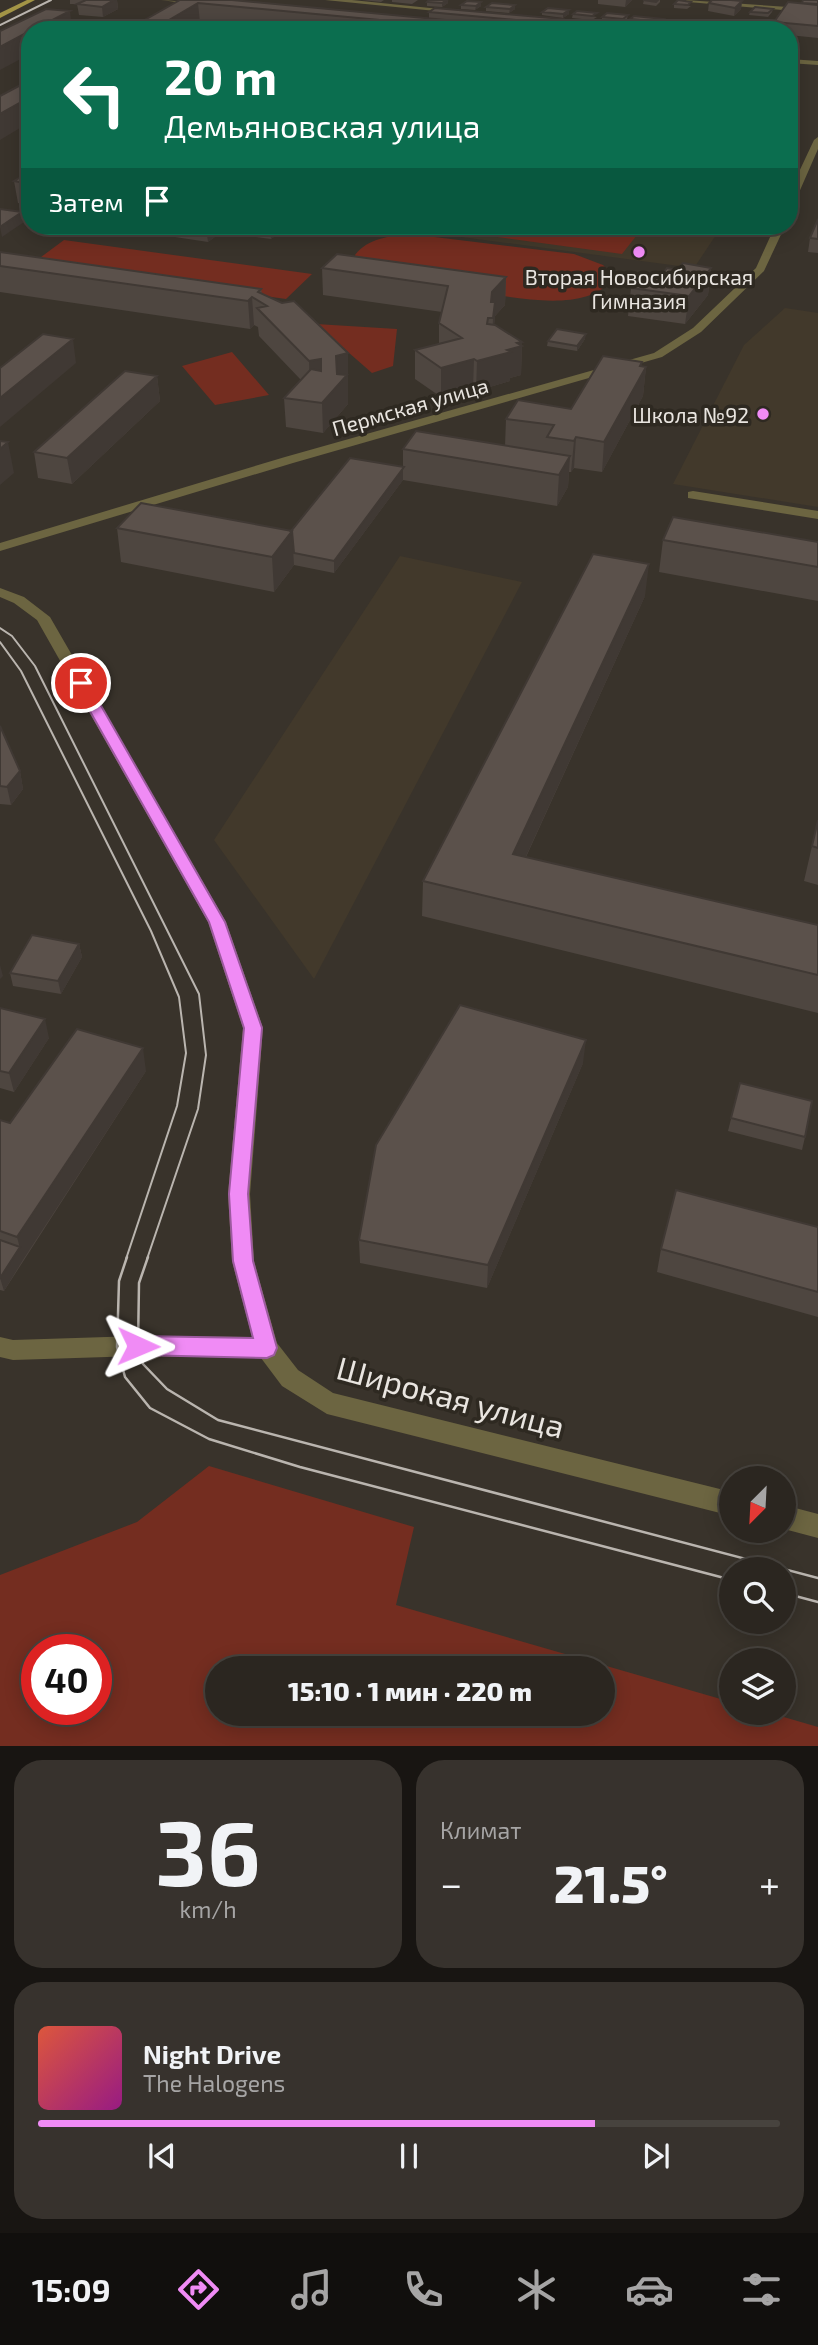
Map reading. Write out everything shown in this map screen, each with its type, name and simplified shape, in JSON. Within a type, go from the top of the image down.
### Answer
[{"type":"main road","points":[[0,16],[32,0]]},
{"type":"street","points":[[164,0],[202,4]]},
{"type":"street","points":[[328,0],[463,12]]},
{"type":"street","points":[[688,0],[818,11]]},
{"type":"street","points":[[530,18],[564,21]]},
{"type":"street","points":[[798,62],[818,63]]},
{"type":"street","points":[[798,184],[818,140]]},
{"type":"street","name":"Пермская улица","points":[[0,547],[289,460],[658,355],[697,330],[760,269],[776,235]]},
{"type":"street","points":[[694,495],[818,515]]},
{"type":"street","points":[[0,592],[19,600],[43,617],[217,922],[253,1028],[239,1194],[243,1261],[267,1348],[138,1346],[13,1350],[0,1347]]},
{"type":"street","name":"Широкая улица","points":[[267,1348],[290,1378],[327,1403],[719,1501]]},
{"type":"street","points":[[796,1520],[818,1526]]},
{"type":"shaded area","points":[[418,235],[574,254],[603,265],[610,272],[611,280],[599,291],[563,300],[521,299],[410,283],[357,263],[355,255],[360,249],[387,237]]},
{"type":"shaded area","name":"Вторая Новосибирская Гимназия","points":[[447,235],[716,235],[694,268]]},
{"type":"shaded area","points":[[483,235],[637,235],[622,254]]},
{"type":"shaded area","points":[[64,240],[312,274],[286,299],[33,263]]},
{"type":"shaded area","name":"Школа №92","points":[[785,308],[818,313],[818,507],[673,484],[744,345]]},
{"type":"shaded area","points":[[316,324],[397,329],[393,366],[372,373]]},
{"type":"shaded area","points":[[232,352],[269,395],[215,405],[182,366]]},
{"type":"shaded area","points":[[400,556],[522,582],[314,979],[214,840]]},
{"type":"shaded area","points":[[209,1466],[414,1527],[396,1605],[572,1656],[205,1656],[205,1726],[615,1726],[615,1668],[719,1699],[719,1725],[796,1725],[796,1721],[818,1727],[818,1746],[0,1746],[0,1575],[137,1522]]},
{"type":"building","points":[[86,0],[114,0],[102,7],[77,4]]},
{"type":"building","points":[[180,0],[232,0],[457,21],[391,21],[198,3],[167,21],[143,21]]},
{"type":"building","points":[[447,0],[442,3],[427,2]]},
{"type":"building","points":[[678,0],[691,2],[688,5],[674,4]]},
{"type":"building","points":[[712,0],[742,1],[735,8],[709,3]]},
{"type":"building","points":[[803,0],[818,0],[818,4],[802,3]]},
{"type":"building","points":[[467,1],[481,2],[476,6],[461,5]]},
{"type":"building","points":[[788,2],[818,5],[818,26],[798,24],[798,21],[775,21]]},
{"type":"building","points":[[492,3],[515,5],[510,9],[486,7]]},
{"type":"building","points":[[755,7],[773,9],[768,13],[750,12]]},
{"type":"building","points":[[435,8],[563,19],[526,21],[429,12]]},
{"type":"building","points":[[548,8],[569,10],[563,14],[542,12]]},
{"type":"building","points":[[46,9],[70,11],[51,21],[21,21],[21,36],[0,47],[0,31]]},
{"type":"building","points":[[577,11],[597,13],[592,16],[573,14]]},
{"type":"building","points":[[607,13],[628,15],[623,19],[602,17]]},
{"type":"building","points":[[634,16],[664,19],[651,21],[630,19]]},
{"type":"building","points":[[21,85],[21,102],[0,114],[0,96]]},
{"type":"building","points":[[0,209],[21,212],[21,213],[0,227]]},
{"type":"building","points":[[818,219],[818,239],[810,238]]},
{"type":"building","points":[[0,252],[261,289],[258,292],[282,303],[294,301],[348,353],[336,356],[337,374],[347,375],[322,403],[284,398],[311,369],[321,371],[321,359],[309,361],[257,308],[267,306],[252,297],[248,301],[0,266]]},
{"type":"building","points":[[337,254],[506,277],[492,292],[491,302],[495,302],[493,318],[488,318],[487,324],[495,325],[522,342],[517,343],[522,346],[507,350],[511,352],[441,368],[415,350],[462,338],[439,323],[448,286],[322,268]]},
{"type":"building","points":[[683,263],[711,268],[689,296],[631,288],[644,273],[661,276],[667,268],[677,270]]},
{"type":"building","points":[[557,329],[586,334],[577,346],[548,341]]},
{"type":"building","points":[[43,334],[73,339],[0,398],[0,368]]},
{"type":"building","points":[[603,356],[642,362],[640,366],[646,367],[604,442],[576,437],[574,441],[547,437],[554,425],[506,419],[518,400],[571,409]]},
{"type":"building","points":[[125,371],[157,376],[67,458],[34,452]]},
{"type":"building","points":[[416,431],[570,456],[559,475],[403,449]]},
{"type":"building","points":[[0,441],[8,442],[0,449]]},
{"type":"building","points":[[350,458],[404,467],[334,561],[294,553],[291,531]]},
{"type":"building","points":[[141,503],[292,531],[272,557],[117,528]]},
{"type":"building","points":[[673,517],[818,542],[818,567],[663,540]]},
{"type":"building","points":[[593,554],[649,564],[513,854],[818,925],[818,975],[423,881]]},
{"type":"building","points":[[0,726],[20,771],[7,787],[0,786]]},
{"type":"building","points":[[818,820],[818,848],[812,846]]},
{"type":"building","points":[[32,935],[79,944],[58,981],[10,973]]},
{"type":"building","points":[[460,1005],[586,1040],[488,1265],[359,1240],[376,1145]]},
{"type":"building","points":[[0,1008],[45,1019],[9,1073],[0,1071]]},
{"type":"building","points":[[77,1029],[143,1048],[17,1237],[0,1231],[0,1120],[10,1123]]},
{"type":"building","points":[[740,1083],[812,1101],[805,1137],[731,1118]]},
{"type":"building","points":[[676,1190],[818,1227],[818,1292],[661,1249]]},
{"type":"building","points":[[0,1240],[20,1247],[0,1278]]},
{"type":"tram line","points":[[0,25],[51,0]]},
{"type":"tram line","points":[[0,628],[12,636],[35,666],[199,994],[206,1055],[198,1109],[147,1259]]},
{"type":"tram line","points":[[0,642],[21,671],[151,931],[179,997],[186,1053],[177,1106],[126,1259]]},
{"type":"tram line","points":[[127,1257],[119,1281],[117,1347],[125,1377],[150,1408],[209,1439],[300,1467],[719,1577]]},
{"type":"tram line","points":[[148,1257],[139,1283],[138,1346],[143,1364],[167,1389],[218,1420],[818,1578]]},
{"type":"tram line","points":[[796,1596],[818,1602]]},
{"type":"place","name":"Вторая Новосибирская Гимназия","points":[[639,252]]},
{"type":"place","name":"Школа №92","points":[[763,414]]},
{"type":"route","points":[[81,683],[217,922],[253,1028],[239,1194],[243,1261],[267,1348],[138,1346]]}]
